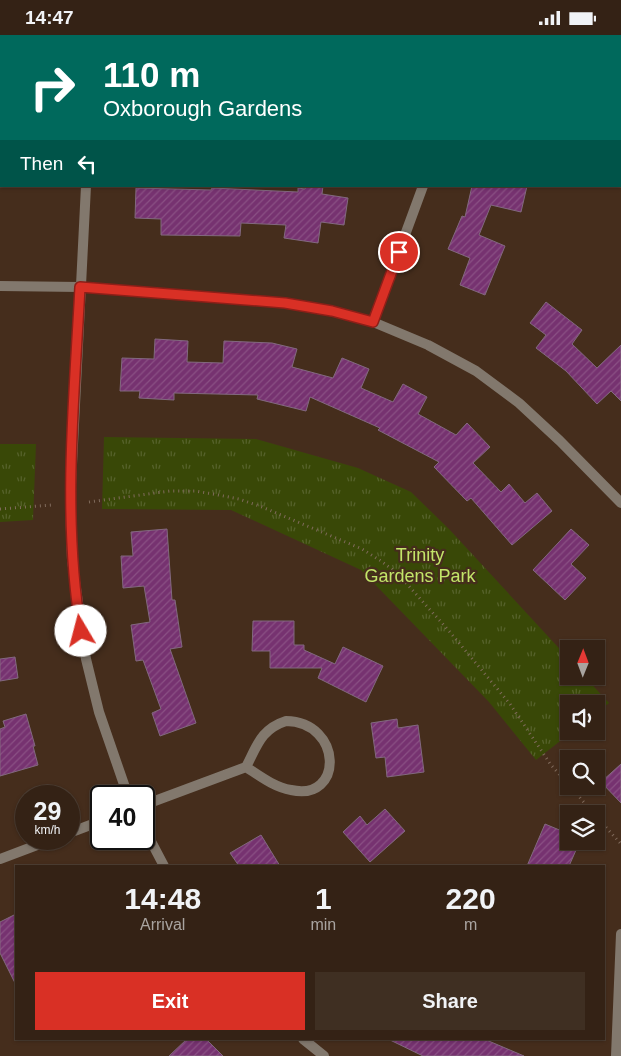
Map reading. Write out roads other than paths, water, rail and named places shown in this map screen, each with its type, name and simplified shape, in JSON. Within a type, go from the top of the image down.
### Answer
[{"type":"street","points":[[86,187],[70,504],[72,560],[86,659],[99,712],[124,785]]},
{"type":"street","points":[[373,322],[423,187]]},
{"type":"street","points":[[0,286],[80,287],[285,303],[332,311],[373,322],[428,345],[476,371],[519,403],[560,441],[621,503]]},
{"type":"street","points":[[155,801],[246,767],[265,732],[274,725],[286,721],[297,721],[309,726],[318,734],[330,754],[331,766],[327,777],[318,787],[304,792],[274,785],[246,767]]},
{"type":"street","points":[[155,849],[163,865]]},
{"type":"street","points":[[0,859],[24,850]]},
{"type":"street","points":[[616,1056],[619,1026],[621,934]]},
{"type":"street","points":[[305,1040],[324,1056]]},
{"type":"park label","name":"Trinity Gardens Park","points":[[420,566]]}]
